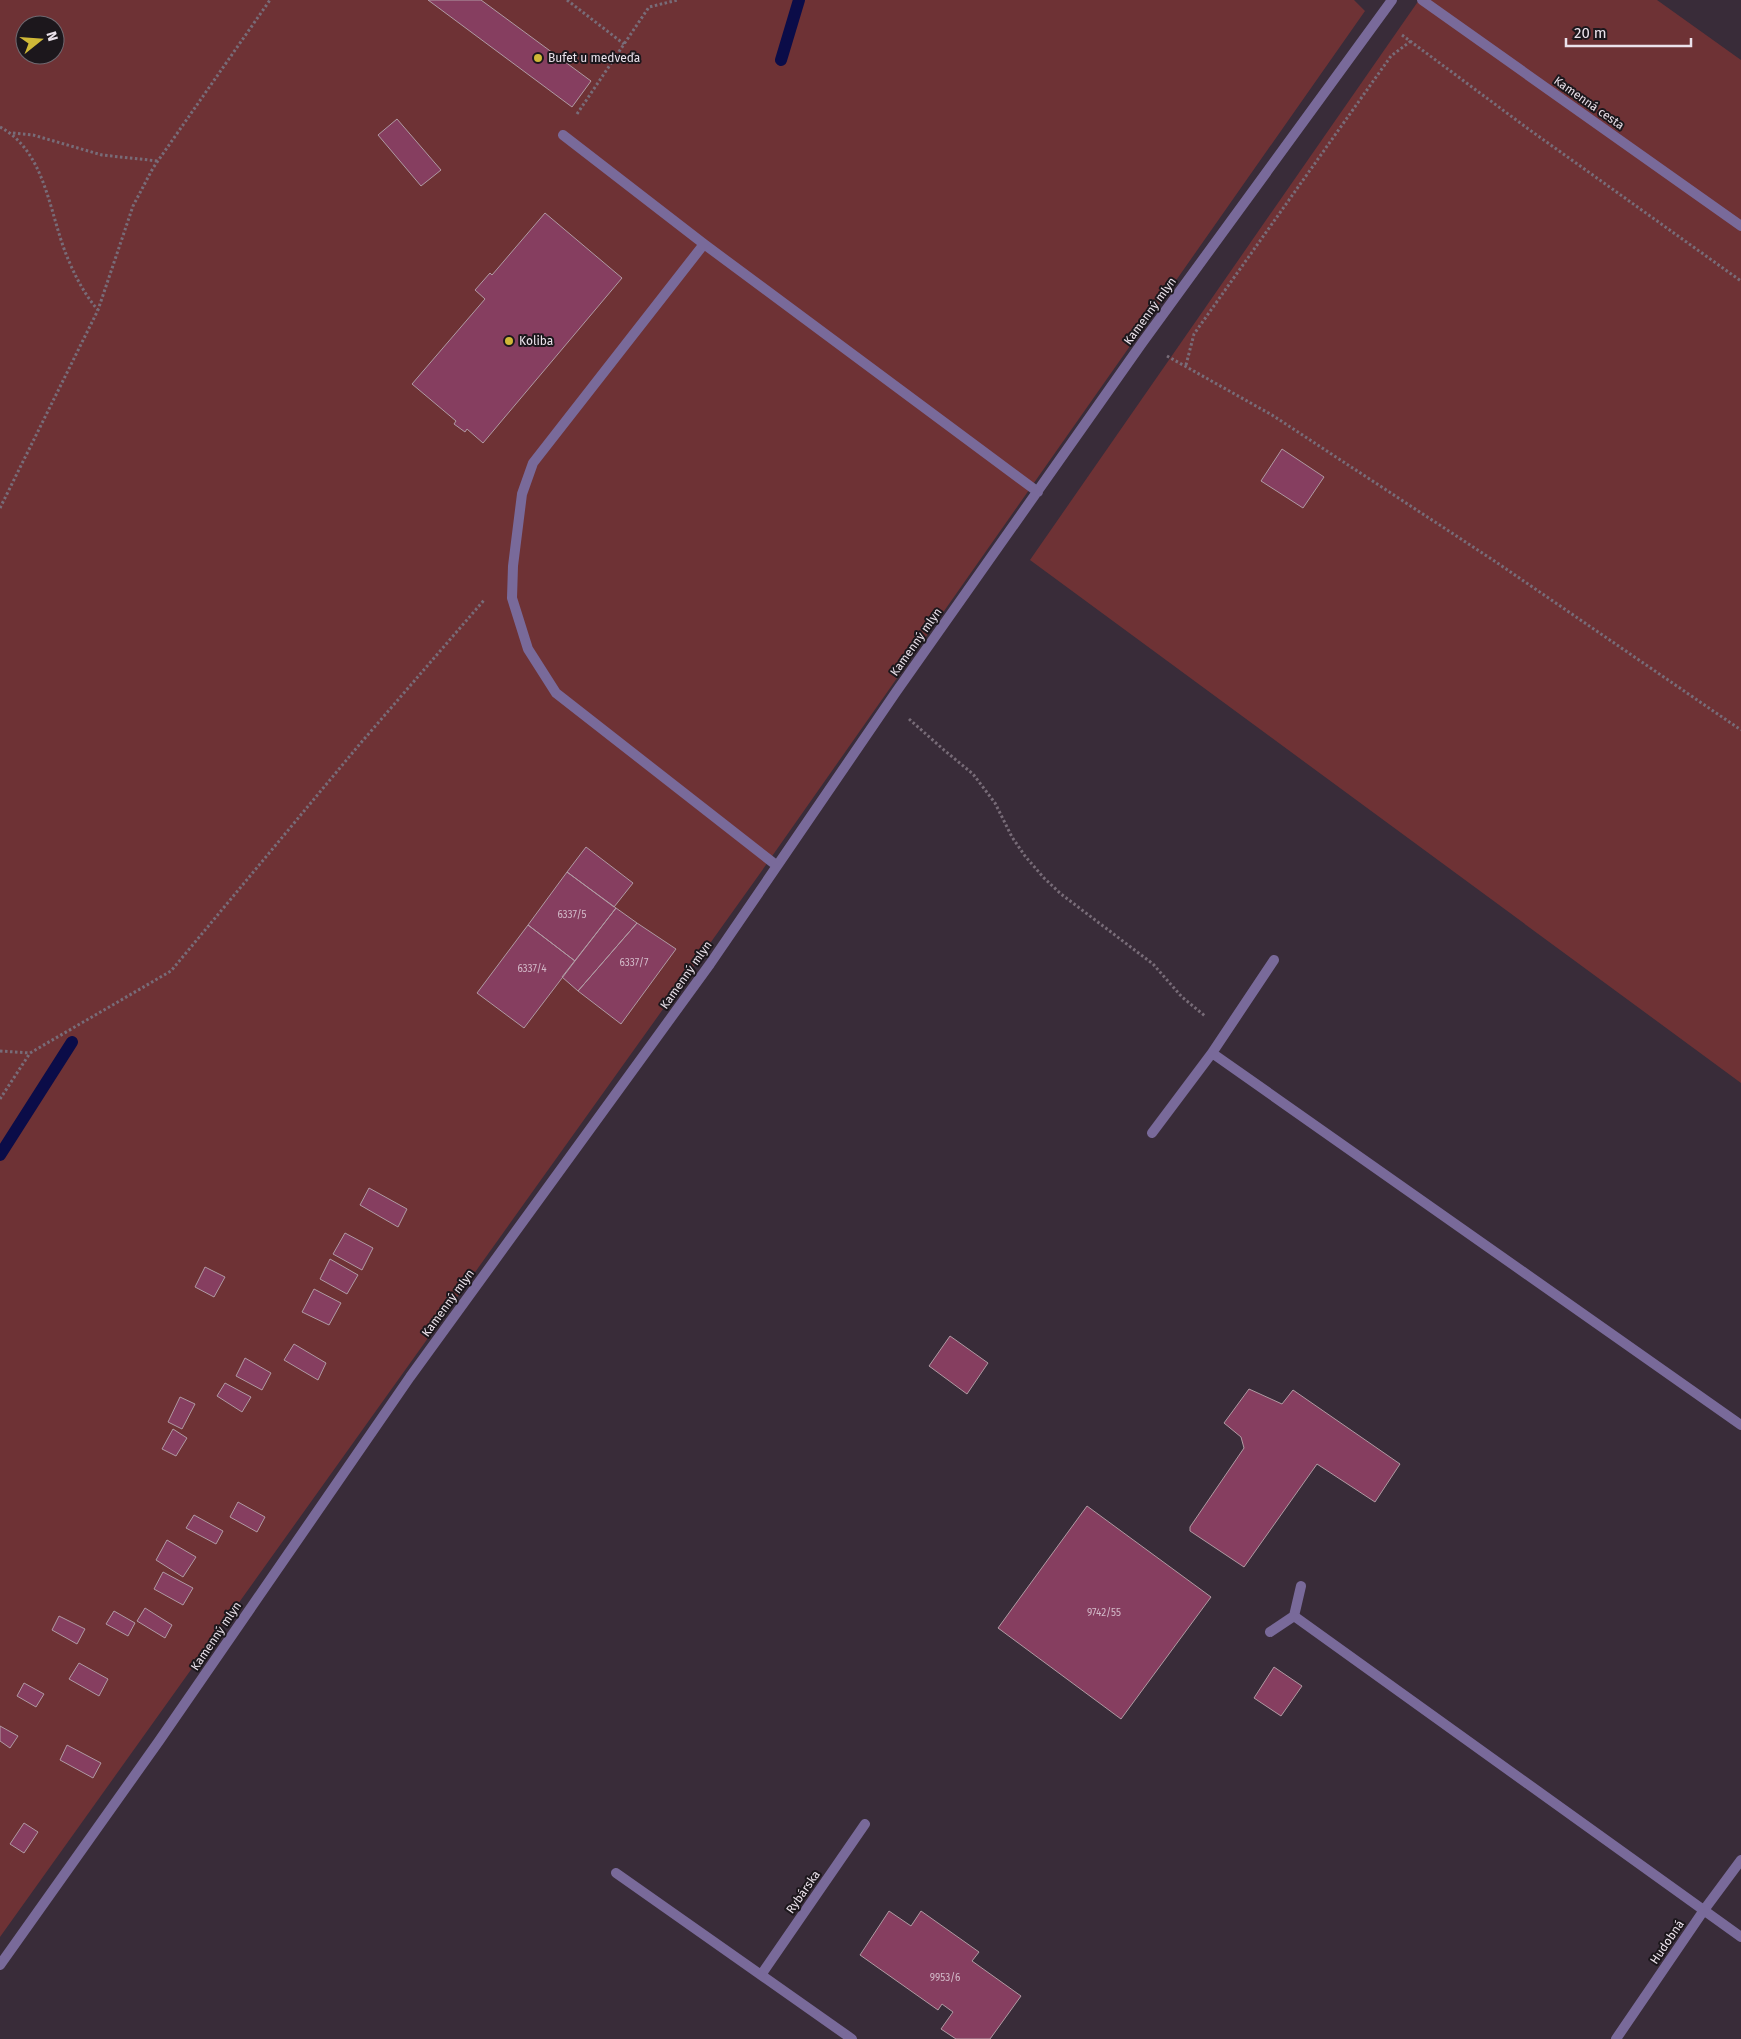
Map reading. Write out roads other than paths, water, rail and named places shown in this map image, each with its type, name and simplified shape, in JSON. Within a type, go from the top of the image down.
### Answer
[{"type":"street","name":"Kamenný mlyn","points":[[0,1965],[159,1741],[410,1377],[710,964],[896,692],[1142,343],[1392,0]]},
{"type":"street","name":"Kamenná cesta","points":[[1422,0],[1741,226]]},
{"type":"street","points":[[563,135],[704,244],[1038,492]]},
{"type":"street","points":[[704,244],[533,463],[522,494],[513,566],[512,598],[528,649],[556,693],[776,865]]},
{"type":"street","points":[[1152,1133],[1212,1054],[1274,960]]},
{"type":"street","points":[[1212,1054],[1741,1425]]},
{"type":"street","points":[[1270,1632],[1294,1616],[1301,1586]]},
{"type":"street","points":[[1294,1616],[1741,1937]]},
{"type":"street","name":"Rybárska","points":[[761,1976],[866,1824]]},
{"type":"street","name":"Hudobná","points":[[1616,2039],[1704,1910],[1741,1860]]},
{"type":"street","points":[[616,1873],[852,2039]]},
{"type":"waterway","points":[[781,60],[799,0]]},
{"type":"waterway","points":[[0,1155],[72,1042]]},
{"type":"place","name":"Bufet u medveďa","points":[[538,58]]},
{"type":"place","name":"Koliba","points":[[509,341]]}]
